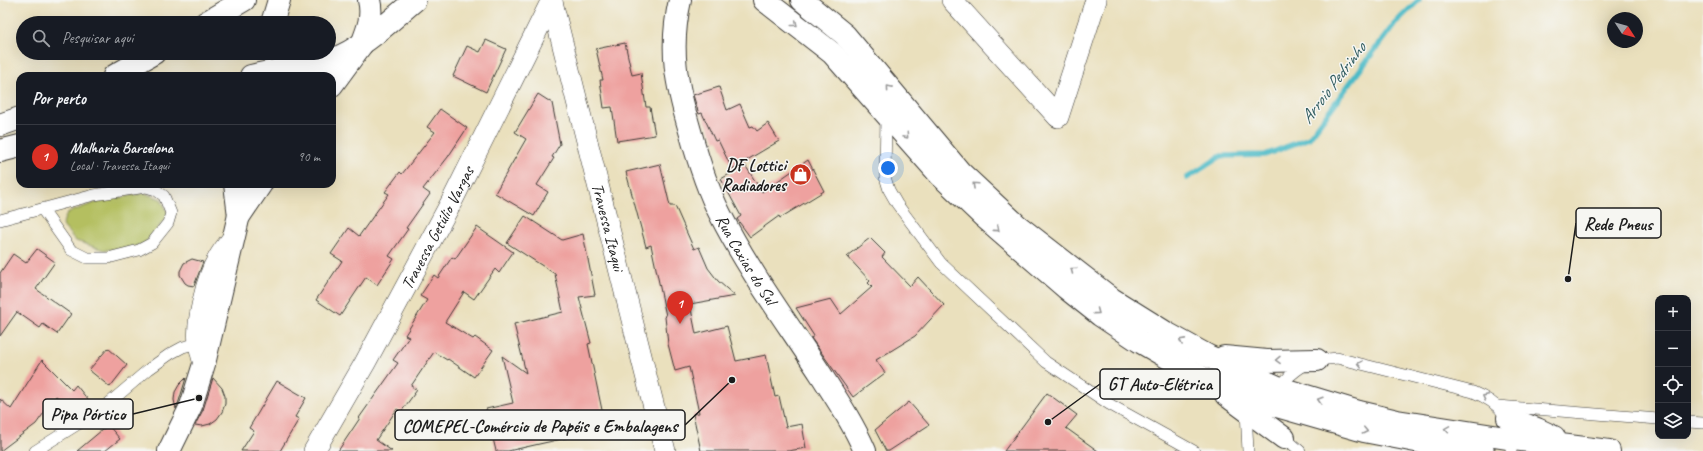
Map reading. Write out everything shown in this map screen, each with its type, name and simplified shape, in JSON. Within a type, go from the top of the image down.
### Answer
[{"type":"main road","points":[[217,16],[244,0]]},
{"type":"main road","points":[[336,80],[362,44],[369,24],[369,0]]},
{"type":"main road","points":[[336,58],[346,54],[362,44],[415,0]]},
{"type":"main road","name":"Rua Caxias do Sul","points":[[680,0],[674,35],[675,70],[681,101],[708,188],[721,216],[757,278],[851,421],[865,451]]},
{"type":"main road","points":[[764,0],[832,53],[939,174],[984,217],[1060,283],[1100,315],[1139,341],[1203,378],[1292,445]]},
{"type":"main road","points":[[802,0],[845,35],[960,172],[1018,226],[1112,300],[1168,334],[1277,396],[1364,431],[1431,444],[1483,451]]},
{"type":"main road","points":[[121,72],[142,60]]},
{"type":"main road","points":[[262,69],[300,60]]},
{"type":"main road","points":[[0,125],[16,119]]},
{"type":"main road","points":[[0,151],[16,147]]},
{"type":"main road","points":[[235,188],[237,226]]},
{"type":"main road","points":[[169,451],[191,406],[204,364],[237,226],[244,188]]},
{"type":"main road","points":[[237,226],[259,188]]},
{"type":"main road","points":[[1208,356],[1268,361],[1317,360]]},
{"type":"main road","points":[[1203,378],[1277,396],[1512,445],[1575,447],[1609,451]]},
{"type":"main road","points":[[1503,412],[1575,447]]},
{"type":"street","points":[[952,0],[1058,118],[1096,0]]},
{"type":"street","name":"Travessa Getúlio Vargas","points":[[314,451],[365,363],[442,219],[552,1]]},
{"type":"street","name":"Travessa Itaqui","points":[[552,1],[665,451]]},
{"type":"street","points":[[204,364],[199,343],[201,310],[211,274],[219,256],[237,226]]},
{"type":"lane","points":[[886,113],[885,177],[889,190],[897,204],[941,263],[1046,362],[1109,404],[1194,451]]},
{"type":"lane","points":[[0,220],[94,196],[140,188]]},
{"type":"lane","points":[[42,209],[71,250],[88,258],[108,258],[140,250],[152,243],[168,223],[171,213],[164,196],[156,190],[149,188]]},
{"type":"lane","points":[[36,451],[102,409],[149,369],[170,354],[184,347],[199,343]]},
{"type":"lane","points":[[1292,445],[1274,421],[1277,396],[1290,376],[1317,360],[1338,358],[1472,392],[1487,398],[1503,412],[1512,445]]},
{"type":"lane","points":[[1246,410],[1248,451]]},
{"type":"lane","points":[[1503,412],[1655,419]]},
{"type":"lane","points":[[1691,422],[1703,423]]},
{"type":"green space","points":[[144,193],[161,199],[169,215],[144,244],[123,249],[104,250],[76,241],[62,225],[67,213],[97,202]]},
{"type":"building","points":[[486,40],[506,49],[486,92],[453,76],[467,46],[480,52]]},
{"type":"building","points":[[625,43],[632,75],[641,73],[646,107],[650,107],[655,135],[617,141],[612,107],[604,108],[600,80],[603,80],[596,49]]},
{"type":"building","points":[[719,87],[727,110],[740,104],[750,127],[753,126],[757,131],[768,123],[779,141],[732,169],[718,140],[715,141],[702,113],[699,114],[693,95]]},
{"type":"building","points":[[538,94],[552,103],[560,144],[552,157],[554,158],[537,185],[548,192],[534,216],[495,193],[526,139],[515,132]]},
{"type":"building","points":[[440,109],[467,128],[448,157],[423,189],[430,194],[406,228],[408,229],[389,256],[394,259],[377,285],[366,277],[340,316],[316,300],[342,261],[331,254],[349,228],[359,236],[389,194],[385,192],[400,172],[402,174],[435,132],[427,127]]},
{"type":"building","points":[[808,160],[824,191],[780,218],[779,216],[750,237],[737,219],[741,216],[721,179],[745,165],[762,192]]},
{"type":"building","points":[[660,164],[670,206],[675,206],[694,249],[699,247],[708,268],[718,281],[735,296],[690,304],[696,334],[727,326],[736,361],[766,355],[775,397],[779,396],[786,427],[802,424],[806,448],[788,451],[701,451],[693,414],[699,413],[689,367],[675,371],[668,344],[666,316],[651,245],[646,247],[626,172]]},
{"type":"building","points":[[525,216],[562,240],[583,234],[595,295],[579,297],[591,343],[588,344],[606,429],[508,451],[496,451],[486,409],[513,403],[502,356],[526,373],[514,324],[563,312],[555,274],[507,243]]},
{"type":"building","points":[[477,227],[513,252],[499,273],[495,269],[474,299],[464,292],[445,322],[473,339],[475,337],[493,350],[474,377],[448,359],[447,360],[434,352],[411,386],[417,390],[401,412],[397,409],[376,440],[392,451],[338,451],[359,418],[398,363],[393,360],[409,337],[405,335],[427,300],[420,296],[434,275],[438,278],[452,257],[455,259]]},
{"type":"building","points":[[870,238],[885,253],[882,257],[910,286],[918,277],[944,305],[915,336],[876,360],[885,373],[853,397],[811,338],[814,336],[796,308],[831,299],[841,314],[872,287],[868,283],[870,281],[847,256]]},
{"type":"building","points":[[37,249],[55,262],[36,289],[71,314],[57,334],[43,324],[40,328],[17,312],[0,336],[0,273],[13,254],[26,263]]},
{"type":"building","points":[[192,259],[203,262],[194,286],[185,283],[180,275],[180,271],[184,263]]},
{"type":"building","points":[[108,348],[127,365],[110,387],[89,370]]},
{"type":"building","points":[[42,360],[72,390],[76,385],[89,401],[86,404],[90,408],[79,415],[56,396],[36,424],[0,451],[0,399],[11,409]]},
{"type":"building","points":[[186,378],[176,409],[174,400],[175,392]]},
{"type":"building","points":[[213,378],[222,388],[225,396],[225,404],[222,412],[217,419],[210,424],[202,426],[195,425],[203,410]]},
{"type":"building","points":[[277,381],[306,398],[295,417],[299,419],[280,451],[241,451],[254,431],[249,428]]},
{"type":"building","points":[[1047,393],[1077,415],[1066,428],[1098,451],[1004,451]]},
{"type":"building","points":[[909,402],[929,425],[889,451],[886,451],[875,430]]},
{"type":"building","points":[[108,425],[120,439],[105,451],[77,451]]},
{"type":"waterway","name":"Arroio Pedrinho","points":[[1187,178],[1221,156],[1265,155],[1309,138],[1395,23],[1419,0]]},
{"type":"place","name":"DF Lottici Radiadores","points":[[801,175]]},
{"type":"place","name":"Rede Pneus","points":[[1568,279]]},
{"type":"place","name":"Malharia Barcelona","points":[[680,324]]},
{"type":"place","name":"COMEPEL-Comércio de Papéis e Embalagens","points":[[732,380]]},
{"type":"place","name":"Pipa Pórtico","points":[[199,398]]},
{"type":"place","name":"GT Auto-Elétrica","points":[[1048,422]]}]
